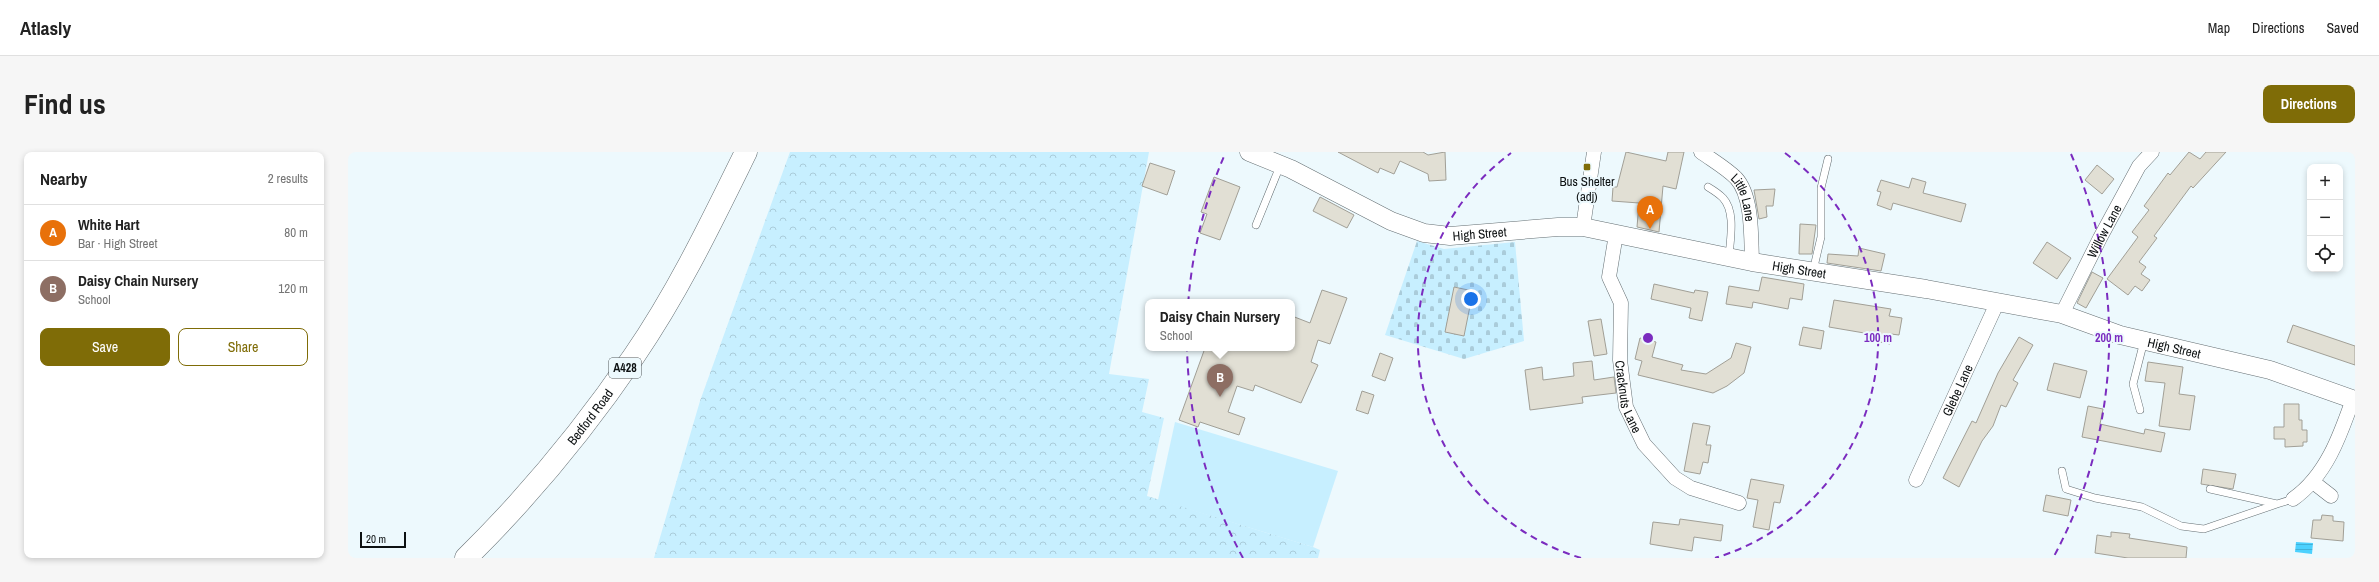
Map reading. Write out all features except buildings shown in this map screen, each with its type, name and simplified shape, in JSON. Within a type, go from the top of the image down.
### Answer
[{"type":"highway","name":"Bedford Road","points":[[466,558],[492,532],[557,459],[634,356],[701,244],[746,152]]},
{"type":"street","name":"High Street","points":[[1249,152],[1281,165],[1391,221],[1424,233],[1450,236],[1558,226],[1583,227],[1752,262],[1998,301],[2062,314],[2120,335],[2270,370],[2354,400]]},
{"type":"street","points":[[1583,227],[1594,152]]},
{"type":"street","name":"Little Lane","points":[[1701,152],[1736,178],[1745,191],[1750,218],[1752,262]]},
{"type":"street","name":"Willow Lane","points":[[2062,314],[2100,238],[2139,166],[2152,152]]},
{"type":"street","name":"Cracknuts Lane","points":[[1616,234],[1609,277],[1621,303],[1620,360],[1626,407],[1644,444],[1675,478],[1691,488],[1739,504]]},
{"type":"street","name":"Glebe Lane","points":[[1916,480],[1998,301]]},
{"type":"street","points":[[2293,499],[2313,482],[2341,433],[2354,400]]},
{"type":"street","points":[[2313,482],[2331,496]]},
{"type":"lane","points":[[1813,272],[1821,237],[1821,188],[1828,159]]},
{"type":"lane","points":[[1256,225],[1281,165]]},
{"type":"lane","points":[[1708,187],[1724,198],[1729,209],[1731,230],[1729,257]]},
{"type":"lane","points":[[2140,410],[2133,384],[2144,340]]},
{"type":"lane","points":[[2062,471],[2066,489],[2095,498],[2142,507],[2181,526],[2204,529],[2293,499]]},
{"type":"lane","points":[[2210,490],[2277,504]]},
{"type":"green space","points":[[790,152],[1149,152],[1109,374],[1149,379],[1142,412],[1164,418],[1147,496],[1313,547],[1320,550],[1318,558],[654,558],[700,401]]},
{"type":"green space","points":[[1417,241],[1444,249],[1515,242],[1524,341],[1464,359],[1385,335]]},
{"type":"green space","points":[[1175,422],[1338,471],[1313,547],[1158,500]]},
{"type":"water","points":[[2296,542],[2313,543],[2312,554],[2295,552]]},
{"type":"place","name":"Bus Shelter (adj)","points":[[1587,167]]},
{"type":"place","name":"White Hart","points":[[1650,229]]},
{"type":"place","name":"Daisy Chain Nursery","points":[[1220,397]]}]
